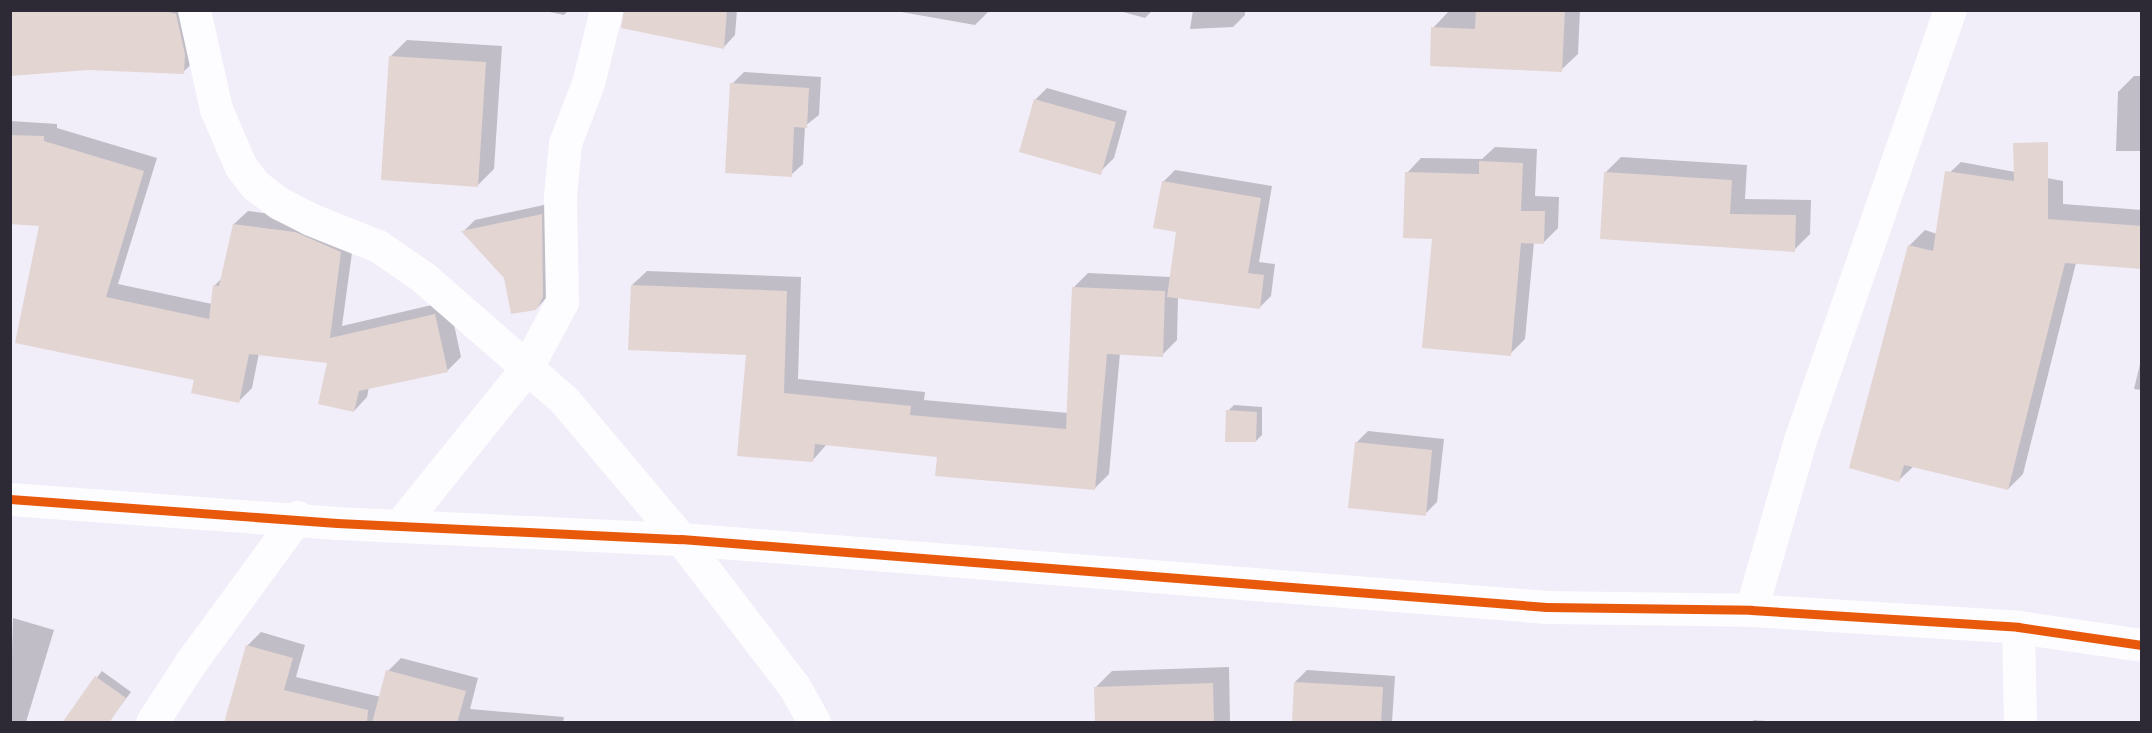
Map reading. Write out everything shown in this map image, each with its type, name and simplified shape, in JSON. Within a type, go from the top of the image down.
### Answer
[{"type":"street","points":[[194,10],[216,109],[231,147],[255,185],[279,203],[310,219],[378,246],[423,277],[568,404],[681,539],[794,686],[814,723]]},
{"type":"street","points":[[400,525],[526,369],[562,302],[560,196],[565,142],[588,83],[606,10]]},
{"type":"street","points":[[1751,610],[1800,440],[1950,10]]},
{"type":"street","points":[[10,500],[400,525],[681,539],[1546,607],[1751,610],[2018,627],[2142,645]]},
{"type":"street","points":[[152,723],[191,662],[297,517]]},
{"type":"street","points":[[2018,627],[2020,723]]},
{"type":"building","points":[[10,10],[162,10],[176,14],[185,54],[184,74],[88,70],[10,76]]},
{"type":"building","points":[[624,10],[727,10],[724,49],[621,28]]},
{"type":"building","points":[[1476,10],[1565,10],[1562,72],[1430,66],[1431,27],[1475,29]]},
{"type":"building","points":[[389,56],[486,62],[478,187],[381,180]]},
{"type":"building","points":[[730,83],[809,88],[807,128],[794,127],[792,177],[725,173]]},
{"type":"building","points":[[1034,99],[1116,122],[1101,175],[1019,152]]},
{"type":"building","points":[[10,135],[44,136],[44,141],[144,171],[106,297],[209,319],[213,285],[219,286],[233,224],[295,232],[341,252],[330,338],[435,314],[448,372],[359,391],[354,412],[318,404],[327,363],[249,354],[239,403],[191,393],[194,380],[15,343],[39,226],[10,224]]},
{"type":"building","points":[[2048,142],[2048,219],[2142,226],[2142,269],[2065,263],[2008,490],[1904,465],[1899,482],[1849,468],[1908,245],[1933,251],[1945,171],[2014,181],[2013,143]]},
{"type":"building","points":[[1479,161],[1523,163],[1521,211],[1545,211],[1544,244],[1521,243],[1511,356],[1422,348],[1432,239],[1403,238],[1405,172],[1479,174]]},
{"type":"building","points":[[1604,172],[1732,180],[1730,214],[1796,215],[1795,252],[1600,239]]},
{"type":"building","points":[[1162,181],[1261,198],[1248,273],[1264,275],[1260,309],[1167,297],[1176,232],[1153,228]]},
{"type":"building","points":[[542,214],[543,297],[536,310],[511,314],[504,278],[461,231]]},
{"type":"building","points":[[631,285],[787,291],[784,393],[911,406],[910,415],[1066,429],[1072,287],[1165,291],[1163,357],[1107,354],[1095,490],[935,476],[937,457],[815,444],[813,462],[737,456],[746,355],[628,350]]},
{"type":"building","points":[[1226,410],[1257,412],[1256,442],[1225,442]]},
{"type":"building","points":[[1355,442],[1432,450],[1426,516],[1348,508]]},
{"type":"building","points":[[246,645],[293,658],[284,690],[368,710],[367,723],[224,723]]},
{"type":"building","points":[[386,670],[466,691],[457,723],[372,723]]},
{"type":"building","points":[[95,676],[126,698],[109,723],[62,723]]},
{"type":"building","points":[[1294,682],[1383,687],[1381,723],[1292,723]]},
{"type":"building","points":[[1213,683],[1214,723],[1095,723],[1094,687]]},
{"type":"cycle path","points":[[10,499],[337,523],[681,539],[1546,607],[1751,610],[2018,627],[2142,645]]}]
